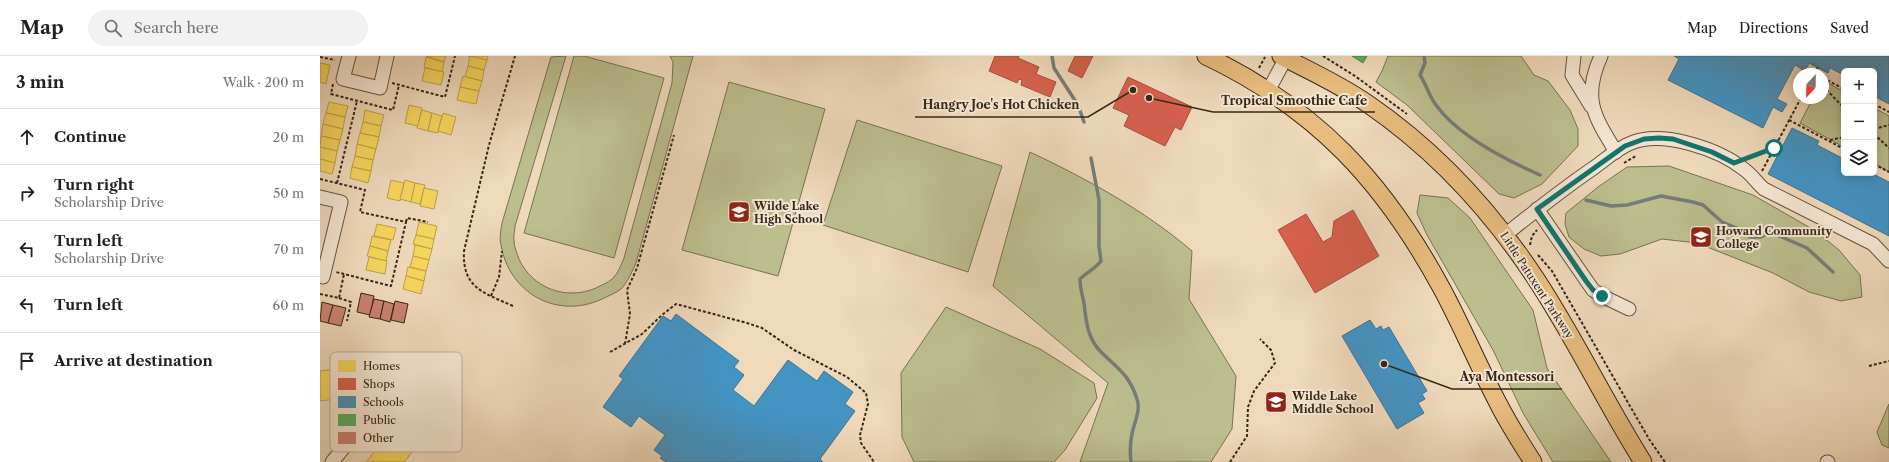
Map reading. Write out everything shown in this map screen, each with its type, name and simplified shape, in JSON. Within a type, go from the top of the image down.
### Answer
[{"type":"main road","points":[[1206,56],[1268,91],[1305,116],[1336,142],[1365,173],[1394,209],[1416,242],[1443,290],[1498,403],[1534,462]]},
{"type":"main road","name":"Little Patuxent Parkway","points":[[1280,57],[1368,104],[1403,131],[1468,192],[1505,234],[1537,280],[1643,462]]},
{"type":"street","points":[[344,59],[343,79],[380,88],[387,56]]},
{"type":"street","points":[[1574,56],[1572,75],[1593,110]]},
{"type":"street","points":[[1601,56],[1594,76],[1590,97],[1597,121],[1616,152]]},
{"type":"street","points":[[1268,91],[1280,57]]},
{"type":"street","points":[[1505,234],[1537,209],[1616,152],[1631,143],[1644,139],[1666,138],[1686,142],[1712,152],[1734,163],[1746,170],[1764,189],[1873,244],[1889,261]]},
{"type":"street","points":[[320,197],[341,202],[323,272]]},
{"type":"street","points":[[1537,209],[1593,290],[1629,309]]},
{"type":"street","points":[[332,462],[340,452]]},
{"type":"path","points":[[381,80],[445,97],[455,56]]},
{"type":"path","points":[[513,306],[483,293],[467,276],[463,265],[464,250],[489,145],[515,56]]},
{"type":"path","points":[[320,57],[344,59]]},
{"type":"path","points":[[1258,70],[1280,57]]},
{"type":"path","points":[[1829,81],[1841,87]]},
{"type":"path","points":[[1829,92],[1841,105]]},
{"type":"path","points":[[337,183],[357,101]]},
{"type":"path","points":[[1756,182],[1798,104]]},
{"type":"path","points":[[1877,106],[1889,112]]},
{"type":"path","points":[[1789,120],[1841,147]]},
{"type":"path","points":[[1877,128],[1889,125]]},
{"type":"path","points":[[625,344],[630,314],[627,290],[637,268],[674,135]]},
{"type":"path","points":[[1877,137],[1889,148]]},
{"type":"path","points":[[1829,141],[1841,138]]},
{"type":"path","points":[[1734,163],[1774,148]]},
{"type":"path","points":[[1877,166],[1889,172]]},
{"type":"path","points":[[320,178],[365,190],[360,212],[406,222]]},
{"type":"path","points":[[323,272],[344,274],[391,286],[407,218],[428,222]]},
{"type":"path","points":[[1528,247],[1530,249],[1532,236],[1537,229]]},
{"type":"path","points":[[490,296],[499,277],[502,251]]},
{"type":"path","points":[[1536,253],[1552,271],[1649,439],[1665,462]]},
{"type":"path","points":[[339,298],[344,274]]},
{"type":"path","points":[[320,294],[352,302],[346,321]]},
{"type":"path","points":[[610,352],[642,334],[676,304],[762,328],[794,350],[847,376],[866,393],[868,404],[860,435],[861,443],[874,462]]},
{"type":"path","points":[[1230,462],[1246,436],[1248,407],[1254,391],[1275,363],[1271,350],[1260,338]]},
{"type":"path","points":[[1869,366],[1889,361]]},
{"type":"green space","points":[[566,56],[515,226],[514,239],[515,248],[519,259],[532,278],[551,289],[573,293],[585,292],[606,283],[614,277],[619,269],[624,258],[672,83],[673,62],[670,56],[693,56],[636,263],[630,276],[621,289],[602,299],[585,305],[568,306],[552,304],[538,298],[525,289],[514,277],[506,262],[500,240],[502,223],[551,57]]},
{"type":"green space","points":[[574,56],[584,56],[664,78],[614,258],[524,233]]},
{"type":"green space","points":[[1388,56],[1521,56],[1534,75],[1548,81],[1570,110],[1578,129],[1578,146],[1542,184],[1514,198],[1499,194],[1407,105],[1376,82]]},
{"type":"green space","points":[[729,82],[825,109],[778,276],[682,250]]},
{"type":"green space","points":[[1829,83],[1841,90],[1841,145],[1800,123],[1810,104],[1829,104]]},
{"type":"green space","points":[[1877,110],[1889,116],[1889,172],[1877,165]]},
{"type":"green space","points":[[857,120],[1002,166],[968,272],[823,225]]},
{"type":"green space","points":[[1030,152],[1094,184],[1114,196],[1174,236],[1192,251],[1189,299],[1236,376],[1232,429],[1211,462],[1080,462],[1108,383],[993,286]]},
{"type":"green space","points":[[1669,166],[1753,195],[1814,230],[1839,250],[1860,275],[1862,297],[1841,301],[1809,292],[1773,273],[1697,243],[1662,239],[1620,254],[1601,256],[1584,249],[1569,237],[1565,224],[1566,213],[1598,187],[1627,167]]},
{"type":"green space","points":[[1420,195],[1448,198],[1470,218],[1533,310],[1547,368],[1611,462],[1553,462],[1523,413],[1493,350],[1427,235],[1417,213]]},
{"type":"green space","points":[[946,307],[1040,349],[1094,383],[1097,398],[1065,450],[1054,462],[914,462],[902,437],[901,373]]},
{"type":"green space","points":[[1889,404],[1889,448],[1882,445],[1877,432]]},
{"type":"building: Homes","points":[[426,56],[446,56],[444,62]]},
{"type":"building: Homes","points":[[468,56],[488,56],[487,60]]},
{"type":"building: Homes","points":[[470,56],[487,60],[484,70],[468,66]]},
{"type":"building: Homes","points":[[426,57],[444,62],[442,72],[424,67]]},
{"type":"building: Homes","points":[[320,63],[330,65],[326,84],[320,82]]},
{"type":"building: Homes","points":[[468,66],[484,70],[482,81],[465,77]]},
{"type":"building: Homes","points":[[425,68],[444,72],[441,85],[422,81]]},
{"type":"building: Homes","points":[[463,76],[482,81],[479,91],[460,87]]},
{"type":"building: Homes","points":[[460,87],[479,91],[476,104],[457,100]]},
{"type":"building: Homes","points":[[329,102],[348,106],[345,117],[326,113]]},
{"type":"building: Homes","points":[[409,105],[422,108],[418,126],[405,123]]},
{"type":"building: Homes","points":[[365,110],[384,115],[381,126],[363,122]]},
{"type":"building: Homes","points":[[422,110],[432,113],[428,131],[417,128]]},
{"type":"building: Homes","points":[[326,113],[345,117],[343,129],[323,124]]},
{"type":"building: Homes","points":[[432,113],[442,116],[438,133],[428,131]]},
{"type":"building: Homes","points":[[443,113],[456,117],[451,135],[438,131]]},
{"type":"building: Homes","points":[[363,122],[381,126],[379,137],[360,133]]},
{"type":"building: Homes","points":[[323,124],[343,129],[340,140],[321,136]]},
{"type":"building: Homes","points":[[360,133],[379,137],[376,149],[357,144]]},
{"type":"building: Homes","points":[[321,136],[340,140],[337,151],[320,147]]},
{"type":"building: Homes","points":[[357,144],[376,149],[373,160],[355,156]]},
{"type":"building: Homes","points":[[320,147],[337,151],[335,163],[320,159]]},
{"type":"building: Homes","points":[[355,156],[373,160],[371,171],[352,167]]},
{"type":"building: Homes","points":[[320,159],[335,163],[332,174],[320,171]]},
{"type":"building: Homes","points":[[352,167],[371,171],[368,183],[350,178]]},
{"type":"building: Homes","points":[[391,180],[404,183],[400,201],[387,198]]},
{"type":"building: Homes","points":[[405,180],[415,183],[411,202],[400,199]]},
{"type":"building: Homes","points":[[415,183],[425,185],[420,204],[411,202]]},
{"type":"building: Homes","points":[[424,188],[438,191],[434,209],[420,206]]},
{"type":"building: Homes","points":[[419,222],[437,226],[434,239],[416,235]]},
{"type":"building: Homes","points":[[377,224],[396,228],[393,240],[374,236]]},
{"type":"building: Homes","points":[[416,235],[434,239],[432,249],[413,244]]},
{"type":"building: Homes","points":[[372,236],[391,240],[388,251],[370,246]]},
{"type":"building: Homes","points":[[415,245],[432,249],[429,260],[413,256]]},
{"type":"building: Homes","points":[[370,246],[388,251],[386,261],[367,256]]},
{"type":"building: Homes","points":[[413,256],[429,260],[426,271],[410,267]]},
{"type":"building: Homes","points":[[369,257],[387,261],[385,274],[366,270]]},
{"type":"building: Homes","points":[[408,267],[426,271],[424,281],[406,276]]},
{"type":"building: Homes","points":[[406,276],[424,281],[421,294],[403,289]]},
{"type":"building: Homes","points":[[330,370],[330,400],[320,401],[320,371]]},
{"type":"building: Homes","points":[[374,452],[412,452],[404,462],[366,462]]},
{"type":"building: Shops","points":[[995,56],[1019,56],[1018,58],[1039,67],[1036,74],[1056,82],[1050,97],[1021,85],[1022,80],[1019,79],[1017,83],[989,71]]},
{"type":"building: Shops","points":[[1075,56],[1093,56],[1082,78],[1068,71]]},
{"type":"building: Shops","points":[[1128,77],[1192,107],[1181,130],[1175,127],[1165,146],[1124,126],[1129,115],[1113,108]]},
{"type":"building: Shops","points":[[1353,210],[1379,256],[1315,293],[1278,230],[1306,214],[1323,242],[1332,237],[1334,221]]},
{"type":"building: Schools","points":[[1674,56],[1889,56],[1889,104],[1877,98],[1877,68],[1841,68],[1841,74],[1830,68],[1829,70],[1829,68],[1818,68],[1809,63],[1806,68],[1800,68],[1795,65],[1777,99],[1787,104],[1782,112],[1773,107],[1763,128],[1668,80],[1679,59]]},
{"type":"building: Schools","points":[[1792,128],[1819,141],[1817,145],[1841,157],[1841,176],[1877,176],[1889,182],[1889,236],[1768,174]]},
{"type":"building: Schools","points":[[676,314],[739,361],[734,367],[744,375],[733,390],[754,406],[788,360],[817,381],[824,371],[853,392],[845,404],[855,411],[820,459],[823,462],[666,462],[660,458],[662,456],[654,450],[665,435],[639,416],[631,427],[603,407],[623,379],[619,376],[663,316],[671,321]]},
{"type":"building: Schools","points":[[1370,320],[1376,329],[1381,326],[1383,330],[1389,327],[1427,391],[1422,394],[1425,399],[1418,403],[1424,413],[1397,429],[1342,336]]},
{"type":"building: Public","points":[[1352,56],[1367,56],[1363,63]]},
{"type":"building: Other","points":[[361,293],[374,296],[370,315],[357,312]]},
{"type":"building: Other","points":[[374,299],[384,301],[380,319],[369,317]]},
{"type":"building: Other","points":[[384,301],[394,304],[390,322],[380,319]]},
{"type":"building: Other","points":[[395,301],[408,304],[404,323],[391,320]]},
{"type":"building: Other","points":[[322,302],[333,305],[328,323],[320,321]]},
{"type":"building: Other","points":[[333,305],[346,308],[341,326],[328,323]]},
{"type":"waterway","points":[[1052,56],[1054,68],[1078,105],[1084,122]]},
{"type":"waterway","points":[[1424,56],[1425,63],[1420,75],[1429,94],[1445,116],[1457,127],[1484,146],[1512,162],[1540,175]]},
{"type":"waterway","points":[[1091,158],[1099,200],[1099,246],[1101,261],[1080,279],[1080,285],[1092,340],[1100,351],[1126,377],[1134,390],[1137,399],[1138,412],[1131,441],[1131,462]]},
{"type":"waterway","points":[[1586,200],[1611,206],[1627,205],[1661,196],[1693,202],[1703,205],[1722,222],[1744,231],[1750,237],[1761,237],[1770,232],[1807,248],[1833,272]]},
{"type":"place","name":"Hangry Joe's Hot Chicken","points":[[1133,90]]},
{"type":"place","name":"Tropical Smoothie Cafe","points":[[1149,98]]},
{"type":"place","name":"Wilde Lake High School","points":[[739,212]]},
{"type":"place","name":"Howard Community College","points":[[1701,237]]},
{"type":"place","name":"Aya Montessori","points":[[1384,364]]},
{"type":"place","name":"Wilde Lake Middle School","points":[[1276,402]]},
{"type":"route","points":[[1602,296],[1593,290],[1586,281],[1537,209],[1625,146],[1644,139],[1673,139],[1692,144],[1734,163],[1774,148]]}]
